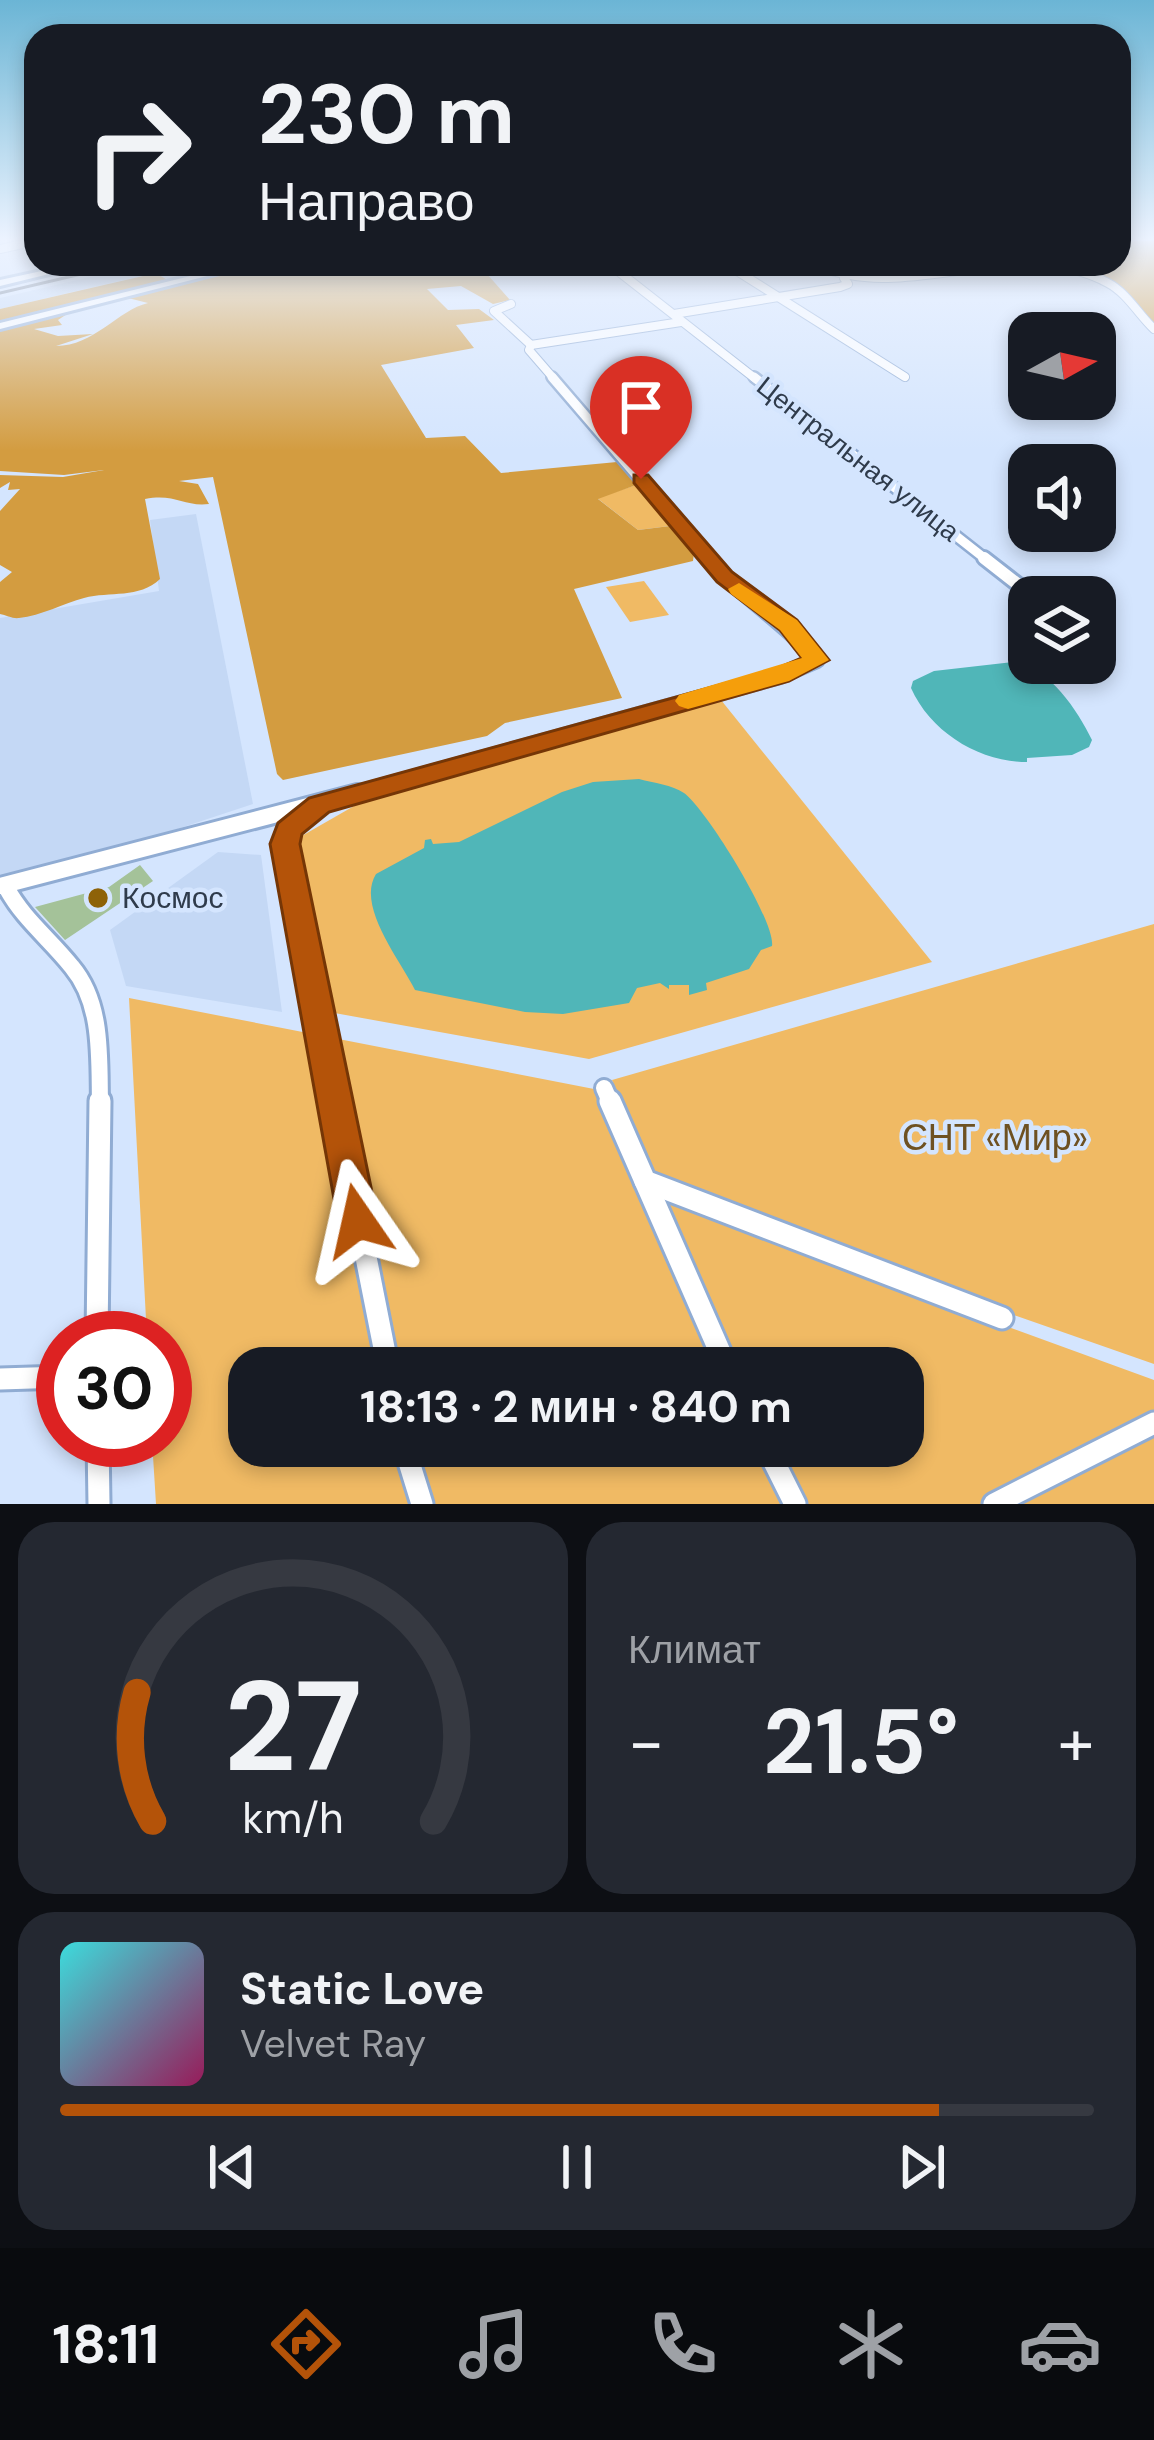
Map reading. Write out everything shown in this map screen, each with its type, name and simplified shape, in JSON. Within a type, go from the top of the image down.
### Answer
[{"type":"street","points":[[0,326],[60,311]]},
{"type":"street","points":[[495,311],[531,345]]},
{"type":"street","name":"Центральная улица","points":[[669,311],[1008,577]]},
{"type":"street","points":[[531,345],[717,311]]},
{"type":"street","points":[[800,311],[905,377]]},
{"type":"street","points":[[98,1311],[101,1151],[90,997],[78,970],[28,925],[3,887],[319,805],[780,676],[817,660],[788,625],[750,599],[704,554],[529,350],[531,345]]},
{"type":"street","points":[[319,805],[288,830],[285,844],[384,1347]]},
{"type":"street","points":[[604,1088],[718,1347]]},
{"type":"street","points":[[645,1181],[1003,1318]]},
{"type":"street","points":[[0,1379],[36,1378]]},
{"type":"street","points":[[994,1504],[1154,1423]]},
{"type":"street","points":[[98,1467],[99,1504]]},
{"type":"street","points":[[411,1467],[422,1504]]},
{"type":"street","points":[[776,1467],[795,1504]]},
{"type":"shaded area","points":[[0,311],[53,311],[0,325]]},
{"type":"shaded area","points":[[482,311],[494,320],[456,325],[474,348],[381,365],[426,438],[465,436],[501,473],[617,462],[636,485],[598,499],[638,530],[670,526],[694,553],[693,561],[574,589],[622,698],[505,723],[487,736],[283,780],[277,774],[213,477],[179,481],[198,484],[209,504],[145,499],[160,579],[152,585],[84,598],[27,617],[0,614],[0,582],[12,572],[0,565],[0,511],[20,489],[8,490],[10,482],[0,488],[0,475],[63,477],[104,470],[64,475],[0,471],[0,328],[70,312],[58,320],[62,325],[34,329],[58,336],[93,334],[56,346],[82,340],[94,334],[126,313]]},
{"type":"shaded area","points":[[196,514],[253,804],[53,870],[0,879],[0,618],[159,591],[150,520]]},
{"type":"shaded area","points":[[1008,663],[1008,684],[1053,684],[1078,715],[1092,740],[1089,747],[1072,755],[1027,758],[1027,762],[975,750],[931,719],[911,688],[913,681],[934,671]]},
{"type":"shaded area","points":[[639,779],[684,793],[738,867],[763,914],[772,946],[761,950],[749,969],[706,983],[707,990],[689,995],[689,985],[669,985],[669,989],[660,983],[637,988],[629,1003],[563,1014],[525,1012],[415,990],[376,917],[371,887],[376,874],[424,848],[425,840],[459,842],[562,792],[593,782]]},
{"type":"shaded area","points":[[218,852],[261,855],[282,1012],[126,986],[110,930]]},
{"type":"green space","points":[[636,485],[670,526],[638,530],[597,498]]},
{"type":"green space","points":[[644,581],[669,615],[630,622],[606,587]]},
{"type":"green space","points":[[721,700],[932,962],[589,1059],[329,1012],[293,841],[361,802]]},
{"type":"green space","name":"СНТ «Мир»","points":[[1154,924],[1154,1364],[985,1305],[655,1178],[612,1080]]},
{"type":"green space","points":[[129,998],[594,1089],[646,1195],[1154,1380],[1154,1504],[156,1504],[154,1467],[192,1467],[192,1311],[146,1311]]},
{"type":"building","name":"Космос","points":[[140,865],[153,881],[65,940],[35,907],[109,887]]},
{"type":"slow traffic","points":[[688,701],[780,676],[817,660],[788,625],[739,589]]},
{"type":"place","name":"Космос","points":[[98,898]]},
{"type":"route","points":[[358,1221],[285,844],[288,830],[319,805],[780,676],[817,660],[788,625],[724,577],[641,479]]}]
